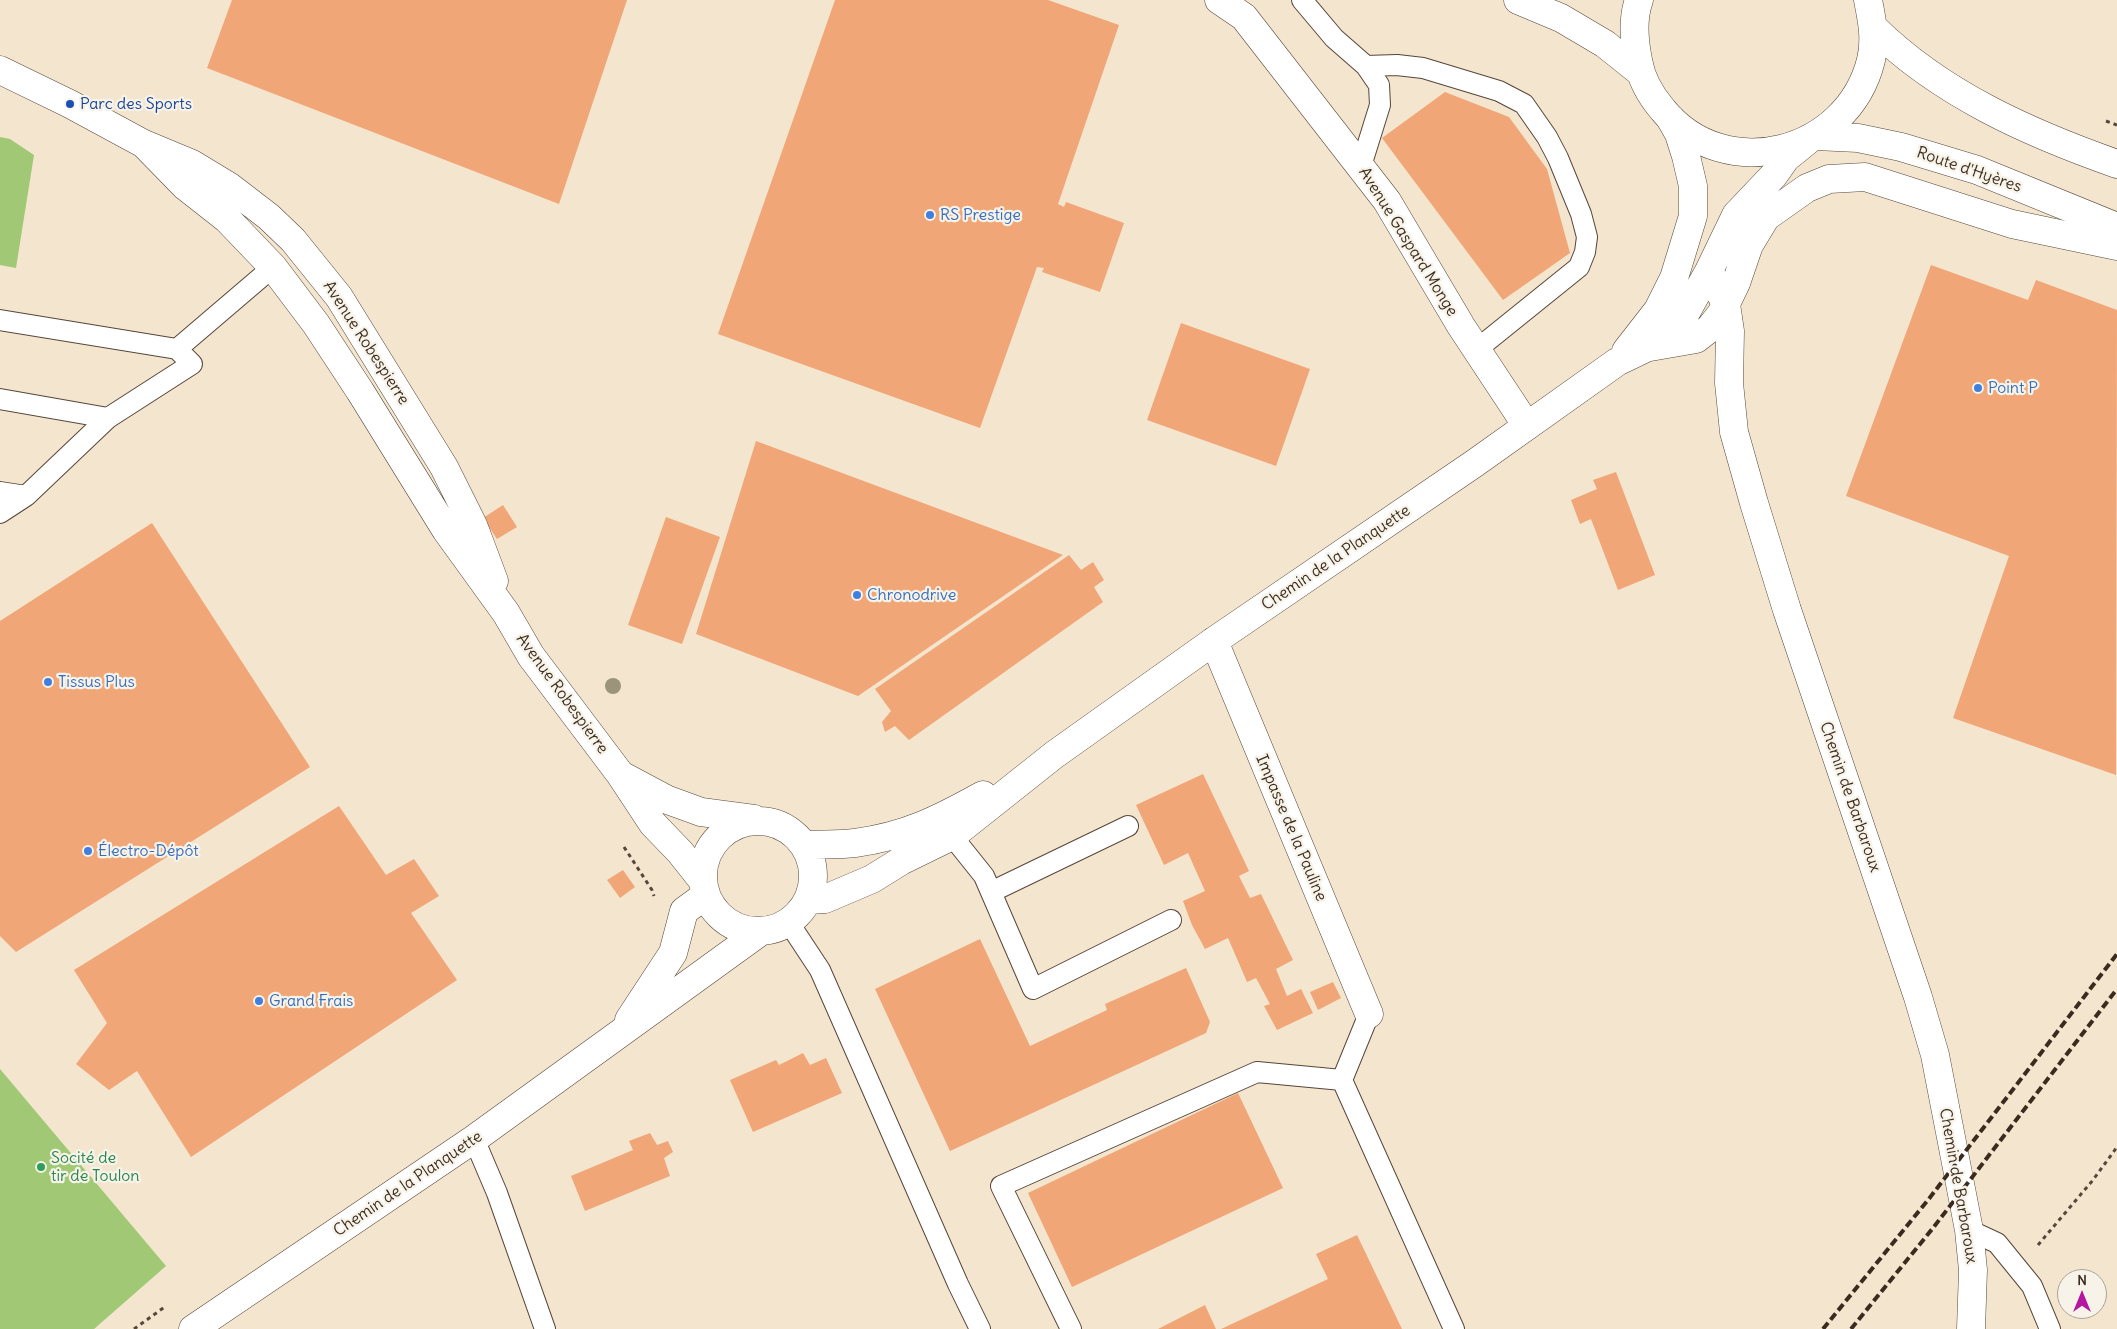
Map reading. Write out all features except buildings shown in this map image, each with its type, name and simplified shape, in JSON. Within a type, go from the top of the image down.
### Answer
[{"type":"street","name":"Avenue Gaspard Monge","points":[[1219,0],[1244,17],[1360,166],[1386,202],[1476,350],[1527,426]]},
{"type":"street","points":[[1518,0],[1561,18],[1605,44],[1640,72]]},
{"type":"street","points":[[1639,0],[1636,8],[1634,40],[1640,72],[1652,97],[1670,118],[1689,134],[1711,145],[1735,151],[1759,153],[1783,149],[1811,138]]},
{"type":"street","name":"Chemin de la Planquette","points":[[809,900],[825,899],[872,879],[902,861],[952,836],[1054,755],[1214,641],[1617,362],[1646,348],[1667,333],[1684,316],[1709,271],[1736,215],[1774,176],[1786,158],[1841,115],[1860,90],[1871,60],[1874,28],[1868,0]]},
{"type":"street","points":[[1874,28],[1910,61],[1995,115],[2057,143],[2117,164]]},
{"type":"street","name":"Avenue Robespierre","points":[[0,70],[70,104],[144,144],[192,164],[230,187],[269,217],[294,240],[339,296],[444,467],[473,525],[506,613]]},
{"type":"street","name":"Chemin de la Planquette","points":[[1617,362],[1658,310],[1674,278],[1693,216],[1693,186],[1686,156],[1679,134],[1670,118]]},
{"type":"street","name":"Route d'Hyères","points":[[1811,138],[1858,138],[1911,150],[1977,170],[2117,227]]},
{"type":"street","name":"Avenue Robespierre","points":[[144,144],[185,186],[227,219],[273,267],[316,324],[446,530],[506,613],[531,656],[620,774],[653,824],[680,852],[704,888]]},
{"type":"street","points":[[1646,348],[1696,339],[1710,328],[1726,304],[1750,245],[1766,217],[1784,202],[1807,188],[1829,179],[1866,177],[2012,224],[2117,246]]},
{"type":"street","name":"Chemin de Barbaroux","points":[[1709,271],[1726,304],[1730,331],[1729,383],[1734,432],[1787,610],[1918,997],[1935,1055],[1968,1230],[1973,1270],[1971,1329]]},
{"type":"street","name":"Impasse de la Pauline","points":[[1214,641],[1369,1014]]},
{"type":"street","name":"Chemin de la Planquette","points":[[805,845],[853,844],[904,833],[942,818],[1054,755]]},
{"type":"street","name":"Avenue Robespierre","points":[[620,774],[668,800],[701,812],[760,820]]},
{"type":"street","points":[[760,820],[778,823],[793,832],[805,845],[813,866],[814,878],[809,900],[789,923],[775,929],[760,932],[740,928],[722,918],[713,908],[704,888],[704,862],[712,845],[724,831],[741,822],[760,820]]},
{"type":"street","name":"Chemin de la Planquette","points":[[620,1034],[673,953],[684,911],[704,888]]},
{"type":"street","name":"Chemin de la Planquette","points":[[193,1329],[474,1139],[760,932]]},
{"type":"lane","points":[[1302,0],[1334,38],[1366,66],[1379,86],[1380,105],[1360,166]]},
{"type":"lane","points":[[1366,66],[1397,65],[1423,68],[1499,91],[1524,104],[1558,158],[1582,214],[1587,237],[1585,252],[1579,267],[1476,350]]},
{"type":"lane","points":[[177,348],[273,267]]},
{"type":"lane","points":[[0,320],[177,348],[192,364],[108,418],[26,496],[0,513]]},
{"type":"lane","points":[[0,399],[108,418]]},
{"type":"lane","points":[[0,492],[26,496]]},
{"type":"lane","points":[[991,892],[1128,826]]},
{"type":"lane","points":[[952,836],[984,876],[1033,989],[1171,920]]},
{"type":"lane","points":[[789,923],[820,970],[958,1284],[980,1329]]},
{"type":"lane","points":[[1369,1014],[1342,1080],[1454,1329]]},
{"type":"lane","points":[[1071,1329],[1001,1186],[1256,1072],[1342,1080]]},
{"type":"lane","points":[[474,1139],[497,1193],[545,1329]]},
{"type":"lane","points":[[1968,1230],[1997,1243],[2032,1286],[2050,1329]]},
{"type":"path","points":[[624,847],[652,890],[654,898]]},
{"type":"path","points":[[2018,1269],[2093,1180],[2117,1146]]},
{"type":"path","points":[[134,1329],[174,1300]]},
{"type":"green space","points":[[0,137],[10,139],[34,155],[16,268],[0,265]]},
{"type":"green space","name":"Socité de tir de Toulon","points":[[0,1069],[166,1266],[94,1329],[0,1329]]},
{"type":"railway","points":[[1823,1329],[1928,1200],[2117,954]]},
{"type":"railway","points":[[1851,1329],[1933,1228],[2117,989]]},
{"type":"place","name":"Parc des Sports","points":[[70,104]]},
{"type":"place","name":"RS Prestige","points":[[930,215]]},
{"type":"place","name":"Point P","points":[[1978,388]]},
{"type":"place","name":"Chronodrive","points":[[857,595]]},
{"type":"place","name":"Tissus Plus","points":[[48,682]]},
{"type":"place","name":"Électro-Dépôt","points":[[88,851]]},
{"type":"place","name":"Grand Frais","points":[[259,1001]]},
{"type":"place","name":"Socité de tir de Toulon","points":[[41,1167]]}]
